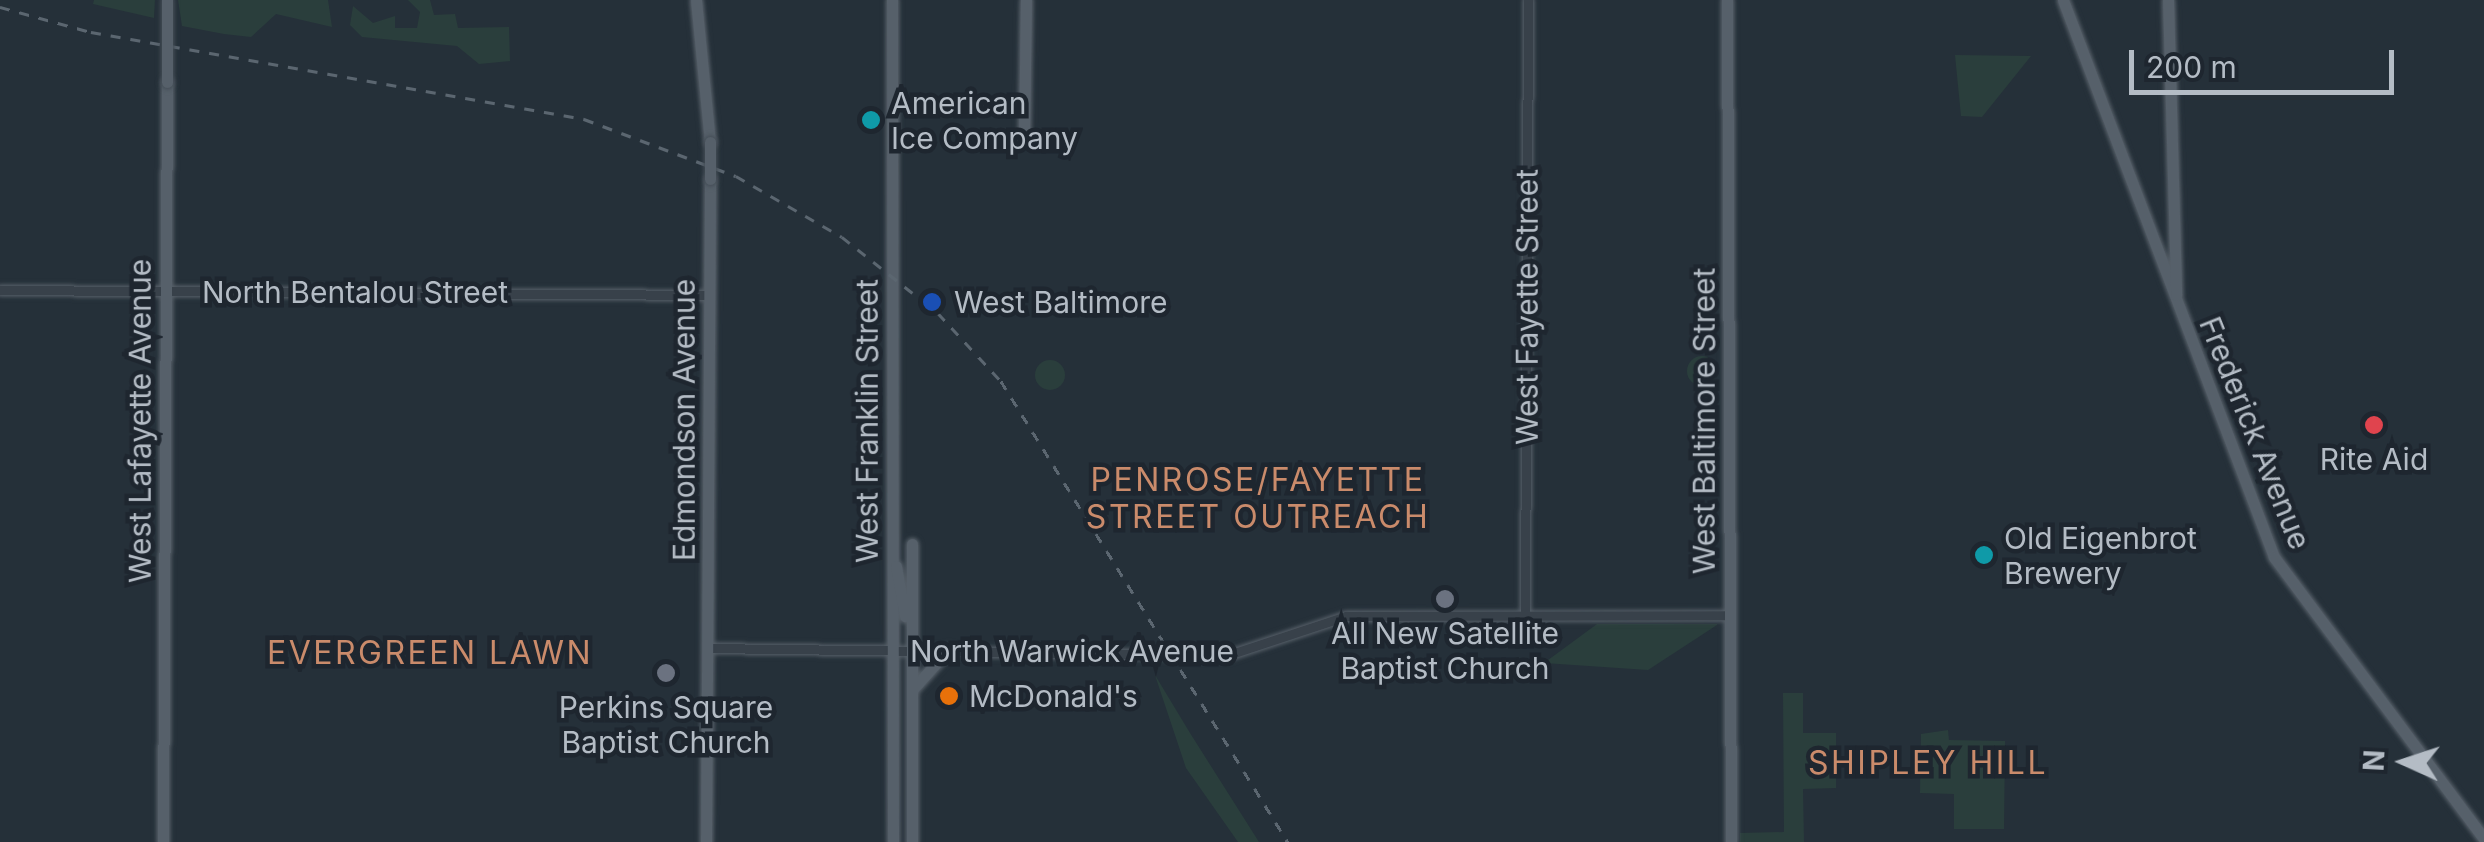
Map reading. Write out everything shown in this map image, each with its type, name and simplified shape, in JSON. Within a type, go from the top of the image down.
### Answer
[{"type":"main road","name":"West Lafayette Avenue","points":[[163,842],[168,0]]},
{"type":"main road","name":"Edmondson Avenue","points":[[696,0],[710,142],[706,842]]},
{"type":"main road","name":"West Franklin Street","points":[[892,0],[893,842]]},
{"type":"main road","points":[[1024,139],[1026,0]]},
{"type":"main road","name":"West Baltimore Street","points":[[1727,0],[1731,842]]},
{"type":"main road","name":"Frederick Avenue","points":[[2063,0],[2274,557],[2484,839]]},
{"type":"main road","points":[[2168,0],[2178,310]]},
{"type":"main road","name":"West Franklin Street","points":[[912,544],[912,842]]},
{"type":"main road","points":[[893,557],[912,650]]},
{"type":"main road","points":[[912,690],[948,650]]},
{"type":"street","name":"West Fayette Street","points":[[1525,615],[1528,0]]},
{"type":"street","name":"North Bentalou Street","points":[[0,290],[710,295]]},
{"type":"street","name":"North Warwick Avenue","points":[[707,648],[1228,655],[1334,617],[1730,615]]},
{"type":"green space","points":[[94,0],[155,0],[154,18],[93,4]]},
{"type":"green space","points":[[178,0],[328,0],[332,27],[276,14],[251,37],[224,34],[182,26]]},
{"type":"green space","points":[[408,0],[430,0],[434,15],[455,14],[458,28],[509,27],[510,61],[479,64],[457,46],[362,37],[350,25],[353,6],[373,23],[395,16],[395,28],[417,28],[420,12]]},
{"type":"green space","points":[[1955,55],[2031,56],[1982,117],[1961,116]]},
{"type":"green space","points":[[1702,356],[1716,365],[1717,371],[1708,385],[1702,386],[1688,377],[1687,371],[1696,357]]},
{"type":"green space","points":[[1050,360],[1061,364],[1065,375],[1061,386],[1050,390],[1039,386],[1035,375],[1039,364]]},
{"type":"green space","points":[[1597,624],[1717,625],[1648,670],[1544,663]]},
{"type":"green space","points":[[1155,675],[1259,842],[1238,842],[1186,768]]},
{"type":"green space","points":[[1783,693],[1803,693],[1803,733],[1836,733],[1836,788],[1803,789],[1804,842],[1740,842],[1740,833],[1784,832]]},
{"type":"green space","points":[[1948,730],[1949,740],[2005,741],[2004,829],[1954,829],[1954,794],[1920,793],[1921,734]]},
{"type":"railway","points":[[0,7],[91,32],[584,119],[736,176],[842,237],[938,313],[1001,381],[1288,842]]},
{"type":"place","name":"American Ice Company","points":[[871,120]]},
{"type":"place","name":"West Baltimore","points":[[932,302]]},
{"type":"place","name":"Rite Aid","points":[[2374,425]]},
{"type":"place","name":"Old Eigenbrot Brewery","points":[[1984,555]]},
{"type":"place","name":"All New Satellite Baptist Church","points":[[1445,599]]},
{"type":"place","name":"Perkins Square Baptist Church","points":[[666,673]]},
{"type":"place","name":"McDonald's","points":[[949,696]]},
{"type":"district","name":"PENROSE/FAYETTE STREET OUTREACH","points":[[1258,500]]},
{"type":"district","name":"EVERGREEN LAWN","points":[[430,653]]},
{"type":"district","name":"SHIPLEY HILL","points":[[1928,763]]}]
